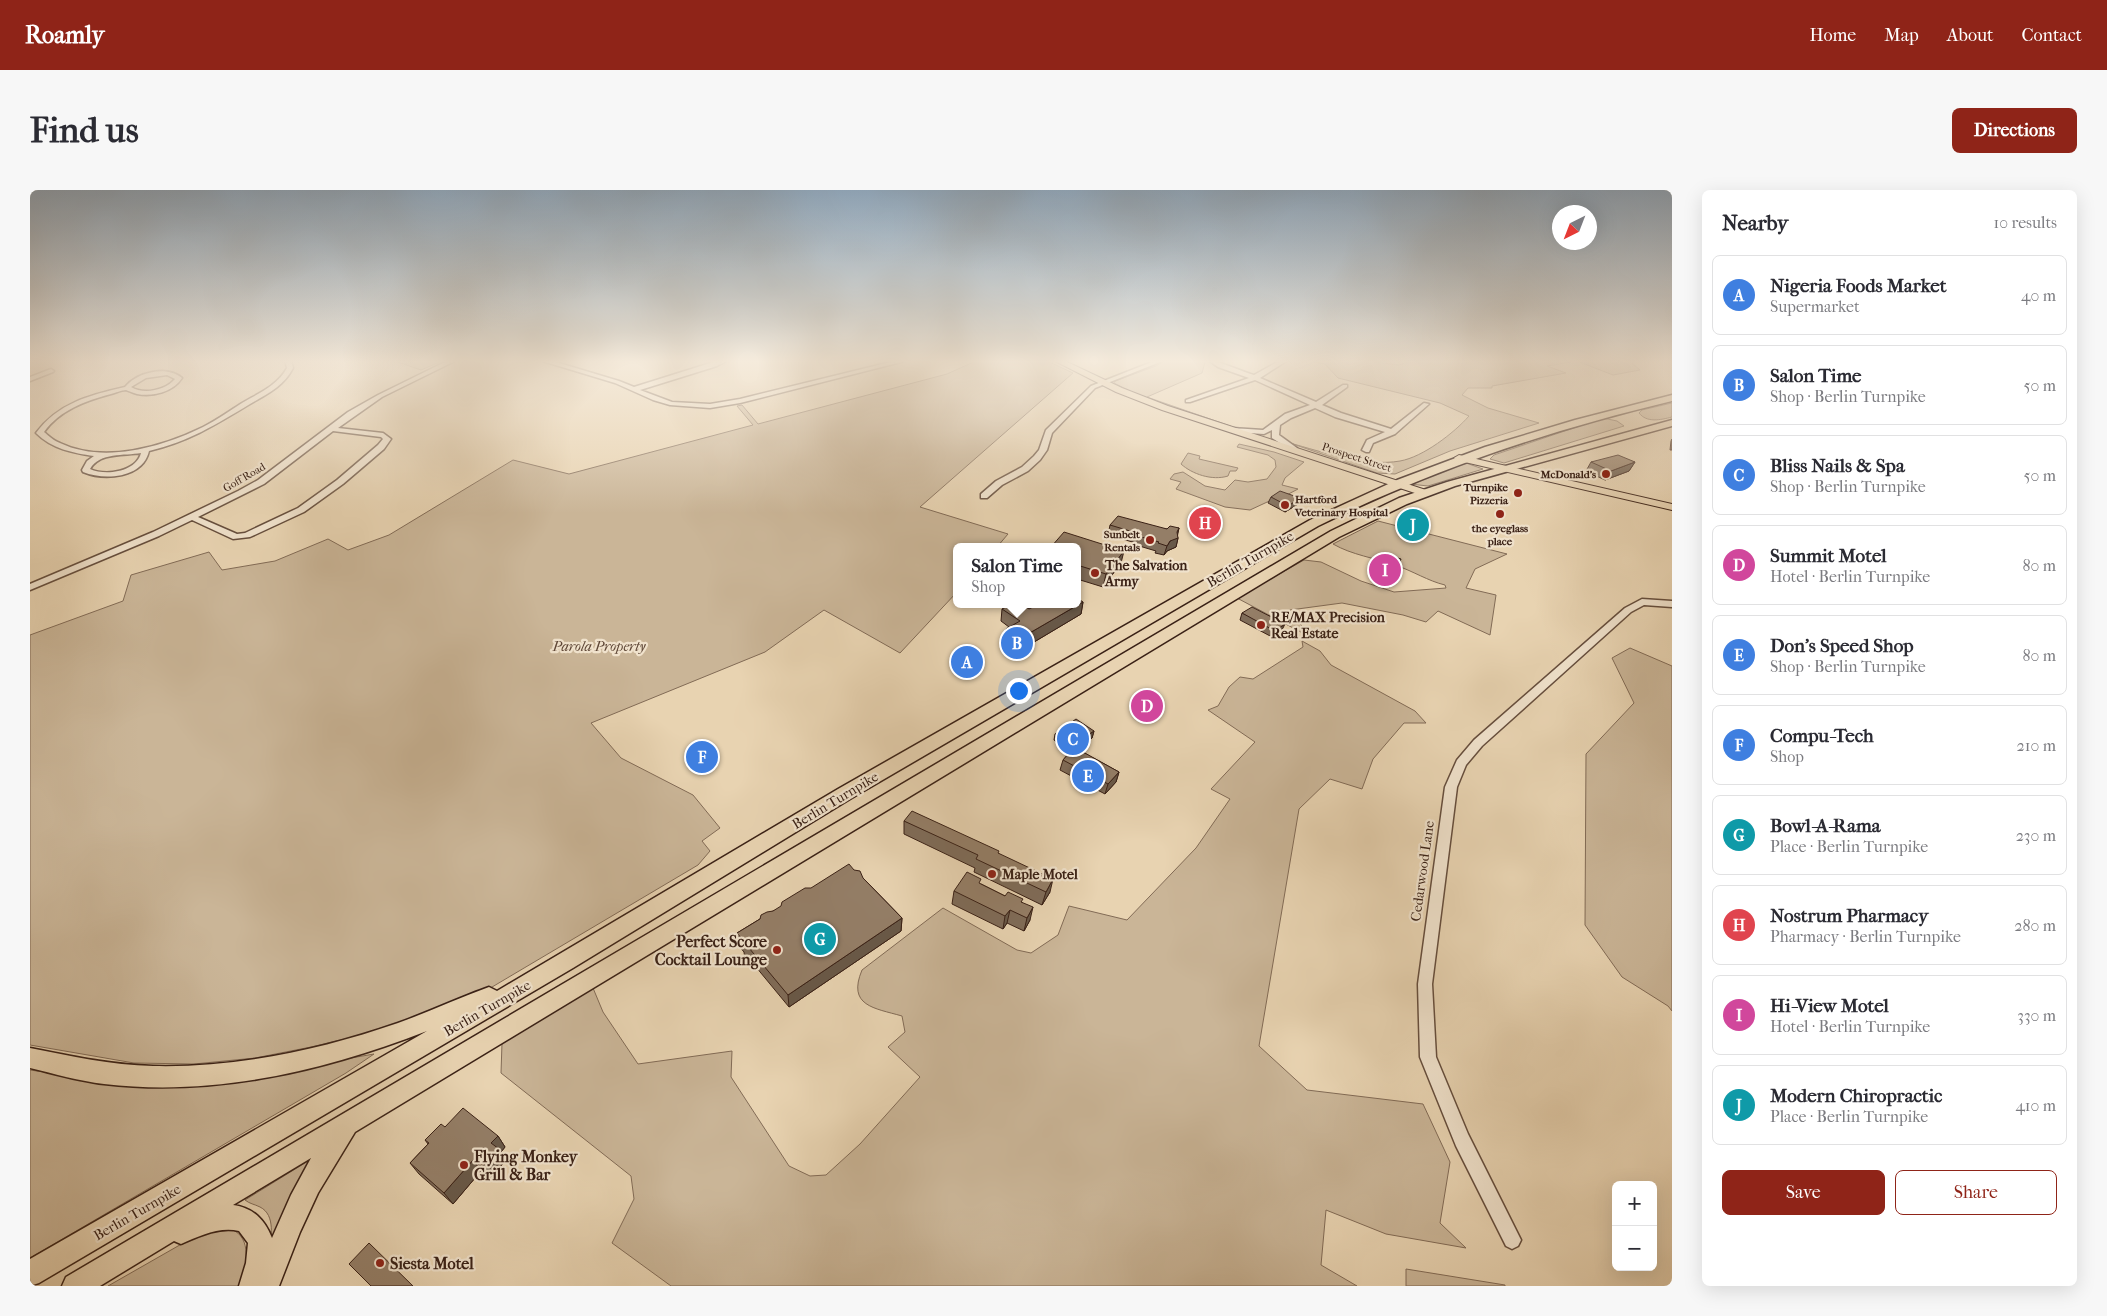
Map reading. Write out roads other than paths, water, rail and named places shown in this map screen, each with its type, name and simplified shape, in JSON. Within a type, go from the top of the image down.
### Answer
[{"type":"highway","name":"Berlin Turnpike","points":[[30,1274],[566,962],[844,794],[1315,522],[1396,484],[1459,458],[1543,430],[1598,415],[1638,414],[1644,411]]},
{"type":"highway","points":[[1638,414],[1670,424]]},
{"type":"highway","points":[[1598,415],[1627,427]]},
{"type":"highway","name":"Berlin Turnpike","points":[[75,1286],[949,762],[1335,534],[1389,507],[1425,493],[1508,469],[1627,427],[1670,424]]},
{"type":"highway","points":[[1205,585],[1230,597]]},
{"type":"highway","points":[[30,1058],[104,1073],[142,1076],[220,1073],[274,1066],[336,1052],[406,1031],[566,962]]},
{"type":"highway","points":[[266,1286],[287,1231],[311,1179],[326,1154],[350,1121]]},
{"type":"highway","points":[[135,1250],[178,1231],[217,1218],[231,1217],[243,1219],[253,1226],[261,1246],[252,1286]]},
{"type":"main road","name":"Prospect Street","points":[[1176,411],[1425,493]]},
{"type":"main road","points":[[1459,458],[1672,507]]},
{"type":"street","points":[[30,436],[40,433],[51,420],[63,411]]},
{"type":"street","points":[[40,433],[50,443],[63,449],[101,455],[146,449],[182,440],[200,432],[234,411]]},
{"type":"street","name":"Goff Road","points":[[30,587],[113,553],[192,517],[261,482],[358,411]]},
{"type":"street","points":[[984,496],[999,482],[1025,469],[1037,458],[1043,450],[1049,432],[1069,411]]},
{"type":"street","points":[[1232,430],[1260,432],[1288,416],[1302,411]]},
{"type":"street","points":[[1331,411],[1392,432]]},
{"type":"street","points":[[1366,450],[1370,442],[1392,432],[1417,411]]},
{"type":"street","points":[[1276,424],[1274,436],[1294,450]]},
{"type":"street","points":[[192,517],[236,537],[247,535],[302,510],[340,482],[381,447],[387,439],[383,436],[331,429]]},
{"type":"street","points":[[101,455],[90,463],[86,470],[97,474],[125,470],[145,458],[146,449]]},
{"type":"street","name":"Cedarwood Lane","points":[[1512,1240],[1462,1140],[1428,1057],[1425,984],[1451,787],[1462,763],[1478,743],[1628,610],[1642,602],[1672,604]]},
{"type":"place","name":"McDonald's","points":[[1606,474]]},
{"type":"place","name":"Turnpike Pizzeria","points":[[1518,493]]},
{"type":"place","name":"Hartford Veterinary Hospital","points":[[1285,505]]},
{"type":"place","name":"the eyeglass place","points":[[1500,514]]},
{"type":"place","name":"Nostrum Pharmacy","points":[[1205,523]]},
{"type":"place","name":"Modern Chiropractic","points":[[1413,525]]},
{"type":"place","name":"Sunbelt Rentals","points":[[1150,540]]},
{"type":"place","name":"Hi-View Motel","points":[[1385,570]]},
{"type":"place","name":"The Salvation Army","points":[[1095,573]]},
{"type":"place","name":"RE/MAX Precision Real Estate","points":[[1261,625]]},
{"type":"place","name":"Salon Time","points":[[1017,643]]},
{"type":"place","name":"Nigeria Foods Market","points":[[967,662]]},
{"type":"place","name":"Summit Motel","points":[[1147,706]]},
{"type":"place","name":"Bliss Nails & Spa","points":[[1073,739]]},
{"type":"place","name":"Compu-Tech","points":[[702,757]]},
{"type":"place","name":"Don's Speed Shop","points":[[1088,776]]},
{"type":"place","name":"Maple Motel","points":[[992,874]]},
{"type":"place","name":"Bowl-A-Rama","points":[[820,939]]},
{"type":"place","name":"Perfect Score Cocktail Lounge","points":[[777,950]]},
{"type":"place","name":"Flying Monkey Grill & Bar","points":[[464,1165]]},
{"type":"place","name":"Siesta Motel","points":[[380,1263]]},
{"type":"park label","name":"Parola Property","points":[[599,646]]}]
